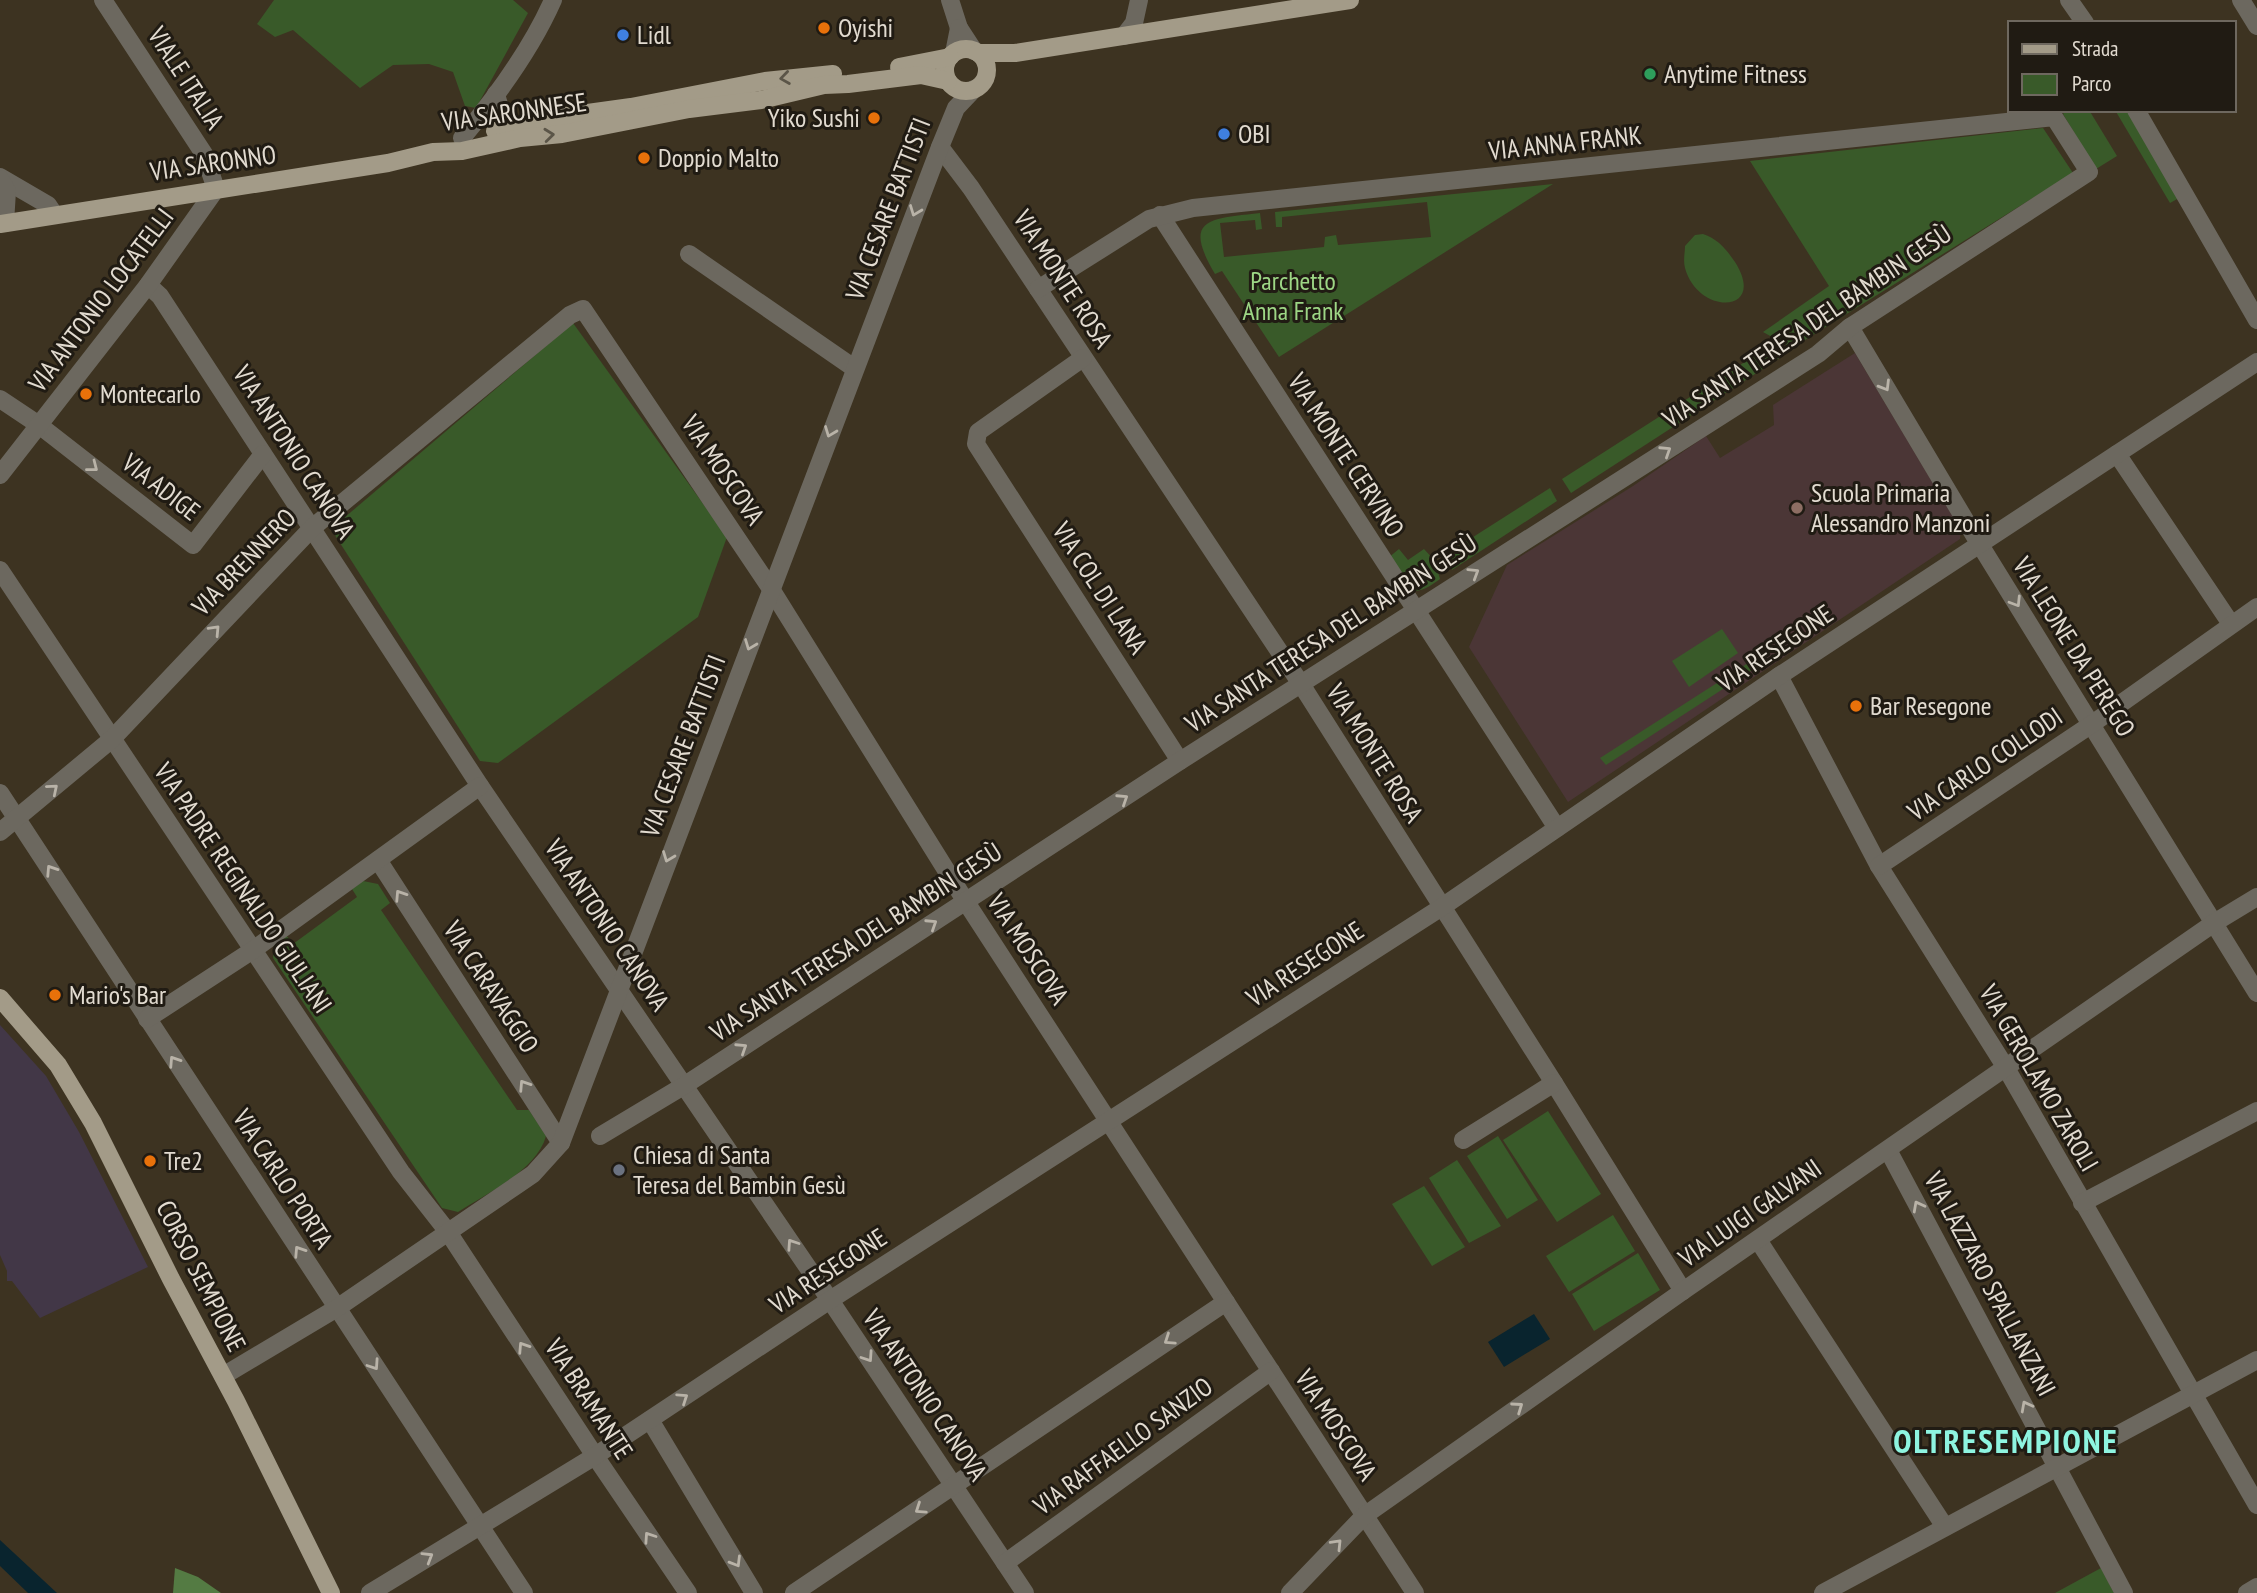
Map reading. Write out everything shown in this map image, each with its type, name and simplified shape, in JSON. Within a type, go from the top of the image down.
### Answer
[{"type":"main road","name":"VIA SARONNESE","points":[[433,152],[462,138],[777,79],[870,71],[952,55],[965,49],[1015,54],[1347,0]]},
{"type":"main road","points":[[976,52],[984,60],[987,72]]},
{"type":"main road","name":"VIA SARONNESE","points":[[433,152],[461,151],[689,109],[761,100],[824,85],[921,75],[951,84],[963,91],[974,89],[983,82],[987,72],[1015,54]]},
{"type":"main road","points":[[951,84],[945,69],[952,55]]},
{"type":"main road","name":"VIA SARONNO","points":[[3,223],[388,163],[433,152]]},
{"type":"main road","name":"CORSO SEMPIONE","points":[[0,998],[58,1065],[93,1123],[331,1593]]},
{"type":"street","name":"VIALE ITALIA","points":[[103,0],[204,154],[216,189]]},
{"type":"street","points":[[462,138],[496,94],[539,29],[553,0]]},
{"type":"street","points":[[950,0],[959,28],[976,52]]},
{"type":"street","points":[[1124,36],[1134,23],[1139,0]]},
{"type":"street","points":[[2069,0],[2082,13]]},
{"type":"street","points":[[2241,0],[2257,26]]},
{"type":"street","points":[[952,55],[959,28]]},
{"type":"street","name":"VIA CESARE BATTISTI","points":[[951,84],[956,108]]},
{"type":"street","name":"VIA CESARE BATTISTI","points":[[561,1143],[940,147],[956,108],[974,89]]},
{"type":"street","points":[[496,94],[499,109],[506,120],[520,126]]},
{"type":"street","points":[[2137,112],[2257,320]]},
{"type":"street","name":"VIA ANNA FRANK","points":[[1038,289],[1138,224],[1160,215],[1193,208],[2054,117],[2089,172]]},
{"type":"street","name":"VIA MONTE ROSA","points":[[940,147],[971,188],[1301,684],[1683,1291]]},
{"type":"street","name":"VIA SANTA TERESA DEL BAMBIN GESÙ","points":[[600,1136],[685,1086],[1180,761],[1818,354],[1850,327],[2089,172]]},
{"type":"street","points":[[0,178],[48,205],[54,214]]},
{"type":"street","points":[[0,178],[7,191],[3,223]]},
{"type":"street","name":"VIA ANTONIO LOCATELLI","points":[[0,475],[148,285],[216,189]]},
{"type":"street","name":"VIA MONTE CERVINO","points":[[1160,215],[1558,828]]},
{"type":"street","points":[[689,254],[854,368]]},
{"type":"street","name":"VIA ANTONIO CANOVA","points":[[148,285],[160,296],[480,786],[830,1300],[1025,1593]]},
{"type":"street","name":"VIA MOSCOVA","points":[[570,315],[583,309],[771,589],[966,902],[1415,1593]]},
{"type":"street","name":"VIA BRENNERO","points":[[0,832],[112,739],[312,528],[570,315]]},
{"type":"street","name":"VIA LEONE DA PEREGO","points":[[1850,327],[2257,993]]},
{"type":"street","name":"VIA COL DI LANA","points":[[1083,358],[978,432],[976,444],[1180,761]]},
{"type":"street","name":"VIA RESEGONE","points":[[370,1593],[595,1457],[830,1300],[1442,906],[1779,676],[2257,362]]},
{"type":"street","points":[[0,398],[39,425]]},
{"type":"street","name":"VIA ADIGE","points":[[39,425],[193,545],[263,454]]},
{"type":"street","points":[[2117,454],[2231,624]]},
{"type":"street","name":"VIA PADRE REGINALDO GIULIANI","points":[[0,570],[401,1172],[448,1232]]},
{"type":"street","name":"VIA CARLO COLLODI","points":[[1879,866],[2092,724],[2257,607]]},
{"type":"street","name":"VIA GEROLAMO ZAROLI","points":[[1779,676],[1879,866],[2006,1068],[2257,1505]]},
{"type":"street","points":[[147,1019],[253,950],[480,786]]},
{"type":"street","name":"VIA CARLO PORTA","points":[[0,793],[524,1593]]},
{"type":"street","name":"VIA CARAVAGGIO","points":[[377,860],[561,1143]]},
{"type":"street","name":"VIA LUIGI GALVANI","points":[[1290,1593],[1364,1516],[1683,1291],[2214,923],[2257,897]]},
{"type":"street","points":[[1463,1140],[1554,1083]]},
{"type":"street","points":[[2082,1203],[2257,1111]]},
{"type":"street","points":[[223,1376],[337,1308],[533,1174],[561,1143]]},
{"type":"street","name":"VIA LAZZARO SPALLANZANI","points":[[1888,1150],[2124,1593]]},
{"type":"street","name":"VIA BRAMANTE","points":[[448,1232],[595,1457],[688,1593]]},
{"type":"street","points":[[1758,1240],[1945,1527]]},
{"type":"street","points":[[806,1590],[1226,1301]]},
{"type":"street","points":[[1823,1593],[2257,1360]]},
{"type":"street","name":"VIA RAFFAELLO SANZIO","points":[[1005,1563],[1271,1371]]},
{"type":"street","points":[[650,1420],[754,1593]]},
{"type":"street","points":[[2247,1593],[2257,1587]]},
{"type":"shaded area","points":[[1855,353],[1961,530],[1960,539],[1568,802],[1469,647],[1507,565],[1633,486],[1706,436],[1720,458],[1774,425],[1773,405]]},
{"type":"shaded area","points":[[0,1025],[46,1076],[79,1132],[148,1267],[40,1318],[12,1281],[7,1281],[7,1271],[0,1255]]},
{"type":"green space","points":[[274,0],[513,0],[528,13],[476,108],[465,106],[453,72],[429,64],[393,65],[360,88],[293,30],[275,37],[257,24]]},
{"type":"green space","points":[[2090,112],[2117,156],[2096,169],[2063,114]]},
{"type":"green space","points":[[2116,112],[2128,112],[2179,198],[2170,203]]},
{"type":"green space","points":[[2043,128],[2073,173],[1792,348],[1763,332],[1829,286],[1750,161]]},
{"type":"green space","name":"Parchetto Anna Frank","points":[[1553,184],[1279,357],[1222,271],[1215,274],[1201,241],[1201,231],[1206,224],[1228,217],[1260,213],[1262,229],[1256,230],[1255,220],[1220,223],[1224,257],[1324,247],[1325,237],[1336,235],[1338,245],[1431,237],[1427,202],[1282,217],[1282,227],[1276,227],[1275,212]]},
{"type":"green space","points":[[1703,234],[1721,245],[1735,262],[1743,279],[1743,292],[1737,299],[1715,301],[1703,295],[1692,284],[1684,265],[1685,246],[1695,235]]},
{"type":"green space","points":[[573,323],[727,537],[698,617],[498,763],[480,761],[331,529]]},
{"type":"green space","points":[[1765,349],[1781,357],[1571,493],[1562,479]]},
{"type":"green space","points":[[1550,488],[1557,501],[1452,570],[1448,553]]},
{"type":"green space","points":[[1399,549],[1408,560],[1424,549],[1435,561],[1440,579],[1422,590],[1409,590],[1388,558]]},
{"type":"green space","points":[[1722,629],[1738,653],[1689,687],[1672,661]]},
{"type":"green space","points":[[1759,656],[1763,663],[1606,765],[1600,758]]},
{"type":"green space","points":[[363,881],[378,884],[390,903],[381,910],[517,1110],[529,1110],[546,1136],[541,1148],[522,1170],[458,1212],[442,1208],[273,958],[274,944],[286,935],[293,944],[357,897],[352,889]]},
{"type":"green space","points":[[1548,1111],[1601,1194],[1557,1222],[1503,1140]]},
{"type":"green space","points":[[1498,1136],[1538,1200],[1507,1219],[1467,1156]]},
{"type":"green space","points":[[1457,1160],[1501,1226],[1469,1243],[1429,1178]]},
{"type":"green space","points":[[1424,1186],[1465,1247],[1432,1266],[1392,1204]]},
{"type":"green space","points":[[1613,1215],[1635,1251],[1569,1292],[1546,1256]]},
{"type":"green space","points":[[1638,1253],[1660,1290],[1594,1331],[1572,1294]]},
{"type":"green space","points":[[175,1568],[198,1577],[221,1593],[173,1593]]},
{"type":"green space","points":[[2101,1568],[2114,1593],[2055,1593]]},
{"type":"water","points":[[1534,1314],[1550,1339],[1504,1367],[1488,1342]]},
{"type":"water","points":[[0,1540],[57,1593],[28,1593],[0,1566]]},
{"type":"place","name":"Oyishi","points":[[824,28]]},
{"type":"place","name":"Lidl","points":[[623,35]]},
{"type":"place","name":"Anytime Fitness","points":[[1650,74]]},
{"type":"place","name":"Yiko Sushi","points":[[874,118]]},
{"type":"place","name":"OBI","points":[[1224,134]]},
{"type":"place","name":"Doppio Malto","points":[[644,158]]},
{"type":"place","name":"Montecarlo","points":[[86,394]]},
{"type":"place","name":"Scuola Primaria Alessandro Manzoni","points":[[1797,508]]},
{"type":"place","name":"Bar Resegone","points":[[1856,706]]},
{"type":"place","name":"Mario's Bar","points":[[55,995]]},
{"type":"place","name":"Tre2","points":[[150,1161]]},
{"type":"place","name":"Chiesa di Santa Teresa del Bambin Gesù","points":[[619,1170]]},
{"type":"district","name":"OLTRESEMPIONE","points":[[2006,1441]]}]
